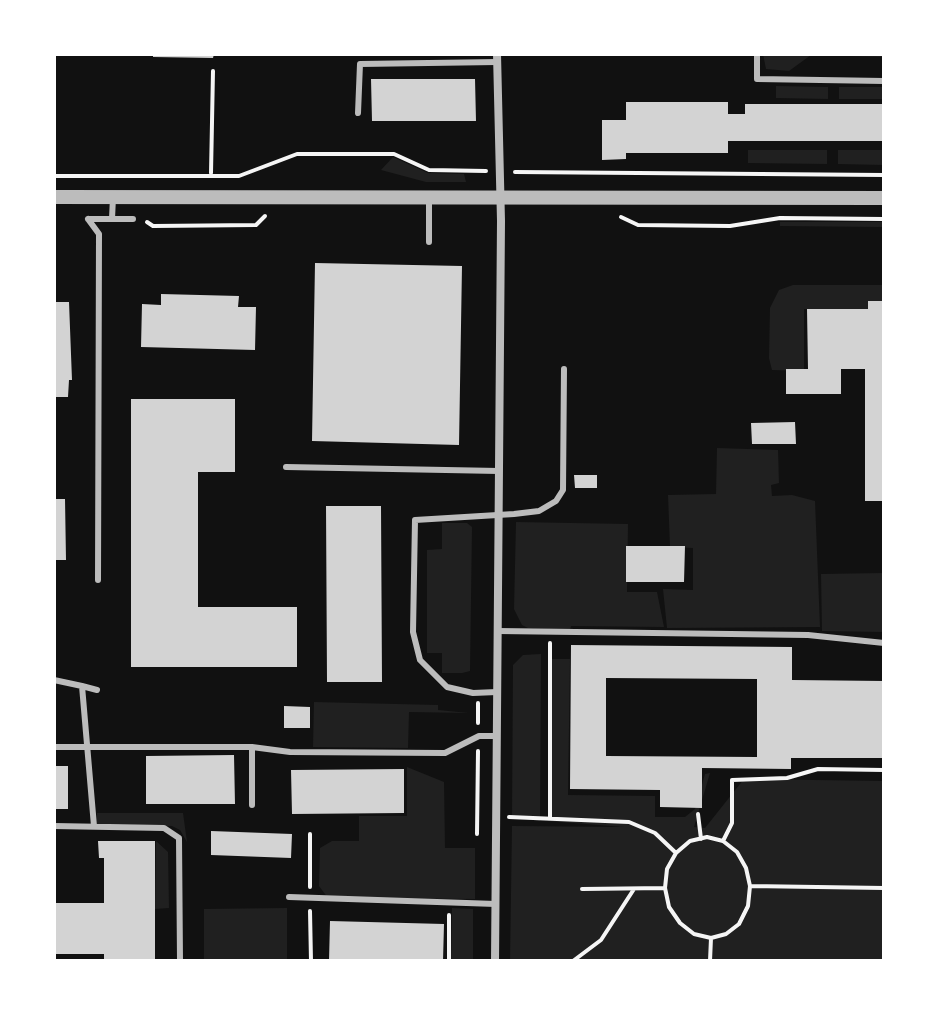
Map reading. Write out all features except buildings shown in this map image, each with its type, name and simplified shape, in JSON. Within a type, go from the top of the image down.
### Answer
[{"type":"street","points":[[495,961],[500,198],[497,58]]},
{"type":"street","points":[[54,197],[884,198]]},
{"type":"lane","points":[[757,54],[757,79],[884,81]]},
{"type":"lane","points":[[358,113],[360,64],[497,58]]},
{"type":"lane","points":[[112,219],[113,197]]},
{"type":"lane","points":[[429,198],[429,242]]},
{"type":"lane","points":[[98,580],[99,234],[88,219],[133,219]]},
{"type":"lane","points":[[497,692],[473,693],[447,687],[420,660],[413,632],[415,520],[539,511],[556,501],[563,490],[564,369]]},
{"type":"lane","points":[[286,467],[499,471]]},
{"type":"lane","points":[[498,631],[808,635],[884,643]]},
{"type":"lane","points":[[54,680],[97,690]]},
{"type":"lane","points":[[82,686],[90,747],[94,826]]},
{"type":"lane","points":[[54,747],[252,747],[290,752],[445,753],[479,736],[497,736]]},
{"type":"lane","points":[[252,747],[252,805]]},
{"type":"lane","points":[[54,826],[164,828],[179,838],[180,961]]},
{"type":"lane","points":[[289,897],[496,904]]},
{"type":"path","points":[[211,173],[213,71]]},
{"type":"path","points":[[54,176],[239,176],[297,154],[394,154],[429,170],[481,170]]},
{"type":"path","points":[[514,171],[884,175]]},
{"type":"path","points":[[617,215],[638,225],[699,226],[730,226],[780,218],[884,219]]},
{"type":"path","points":[[550,632],[550,817]]},
{"type":"path","points":[[723,841],[732,823],[732,780],[787,778],[818,769],[884,770]]},
{"type":"path","points":[[698,814],[701,839]]},
{"type":"path","points":[[509,817],[629,822],[655,833],[676,853]]},
{"type":"path","points":[[701,839],[723,841],[737,852],[746,868],[750,886],[748,906],[739,924],[726,934],[711,938],[694,934],[680,923],[669,907],[665,888],[667,869],[676,853],[690,841],[701,839]]},
{"type":"path","points":[[750,886],[884,888]]},
{"type":"path","points":[[582,889],[665,888]]},
{"type":"path","points":[[573,961],[601,940],[634,889]]},
{"type":"path","points":[[449,903],[449,961]]},
{"type":"path","points":[[710,961],[711,938]]},
{"type":"shaded area","points":[[763,54],[884,54],[884,57],[811,55],[789,71],[766,69]]},
{"type":"shaded area","points":[[776,86],[828,87],[828,99],[776,98]]},
{"type":"shaded area","points":[[839,87],[884,87],[884,99],[839,99]]},
{"type":"shaded area","points":[[748,150],[827,150],[827,164],[748,163]]},
{"type":"shaded area","points":[[838,150],[884,150],[884,165],[838,164]]},
{"type":"shaded area","points":[[393,157],[428,173],[464,174],[466,182],[426,182],[381,170]]},
{"type":"shaded area","points":[[780,222],[884,222],[884,227],[780,226]]},
{"type":"shaded area","points":[[793,285],[883,285],[884,309],[804,309],[804,371],[772,370],[769,358],[770,308],[779,290]]},
{"type":"shaded area","points":[[717,448],[778,450],[779,483],[771,485],[772,496],[792,495],[815,501],[820,627],[667,628],[663,589],[693,590],[693,548],[670,547],[668,495],[716,494]]},
{"type":"shaded area","points":[[516,522],[628,524],[627,592],[657,592],[664,627],[571,626],[570,630],[522,625],[514,609]]},
{"type":"shaded area","points":[[442,523],[467,523],[472,527],[470,671],[462,673],[442,673],[442,653],[427,653],[427,550],[442,549]]},
{"type":"shaded area","points":[[884,573],[884,632],[822,631],[821,574]]},
{"type":"shaded area","points":[[541,654],[540,821],[512,817],[513,665],[523,655]]},
{"type":"shaded area","points":[[550,659],[570,659],[568,795],[655,796],[655,817],[685,817],[695,809],[705,774],[710,773],[694,827],[705,828],[744,779],[884,781],[884,961],[510,961],[512,826],[624,827],[548,821]]},
{"type":"shaded area","points":[[314,702],[438,705],[438,710],[469,713],[409,712],[408,748],[313,747]]},
{"type":"shaded area","points":[[407,767],[444,782],[445,848],[475,848],[475,899],[328,898],[319,886],[320,848],[332,841],[359,841],[359,816],[407,816]]},
{"type":"shaded area","points":[[97,813],[183,813],[187,842],[180,830],[172,826],[97,824]]},
{"type":"shaded area","points":[[156,841],[168,852],[169,908],[155,909]]},
{"type":"shaded area","points":[[287,908],[287,961],[204,961],[204,909]]},
{"type":"shaded area","points":[[452,908],[473,909],[473,961],[451,961]]}]
